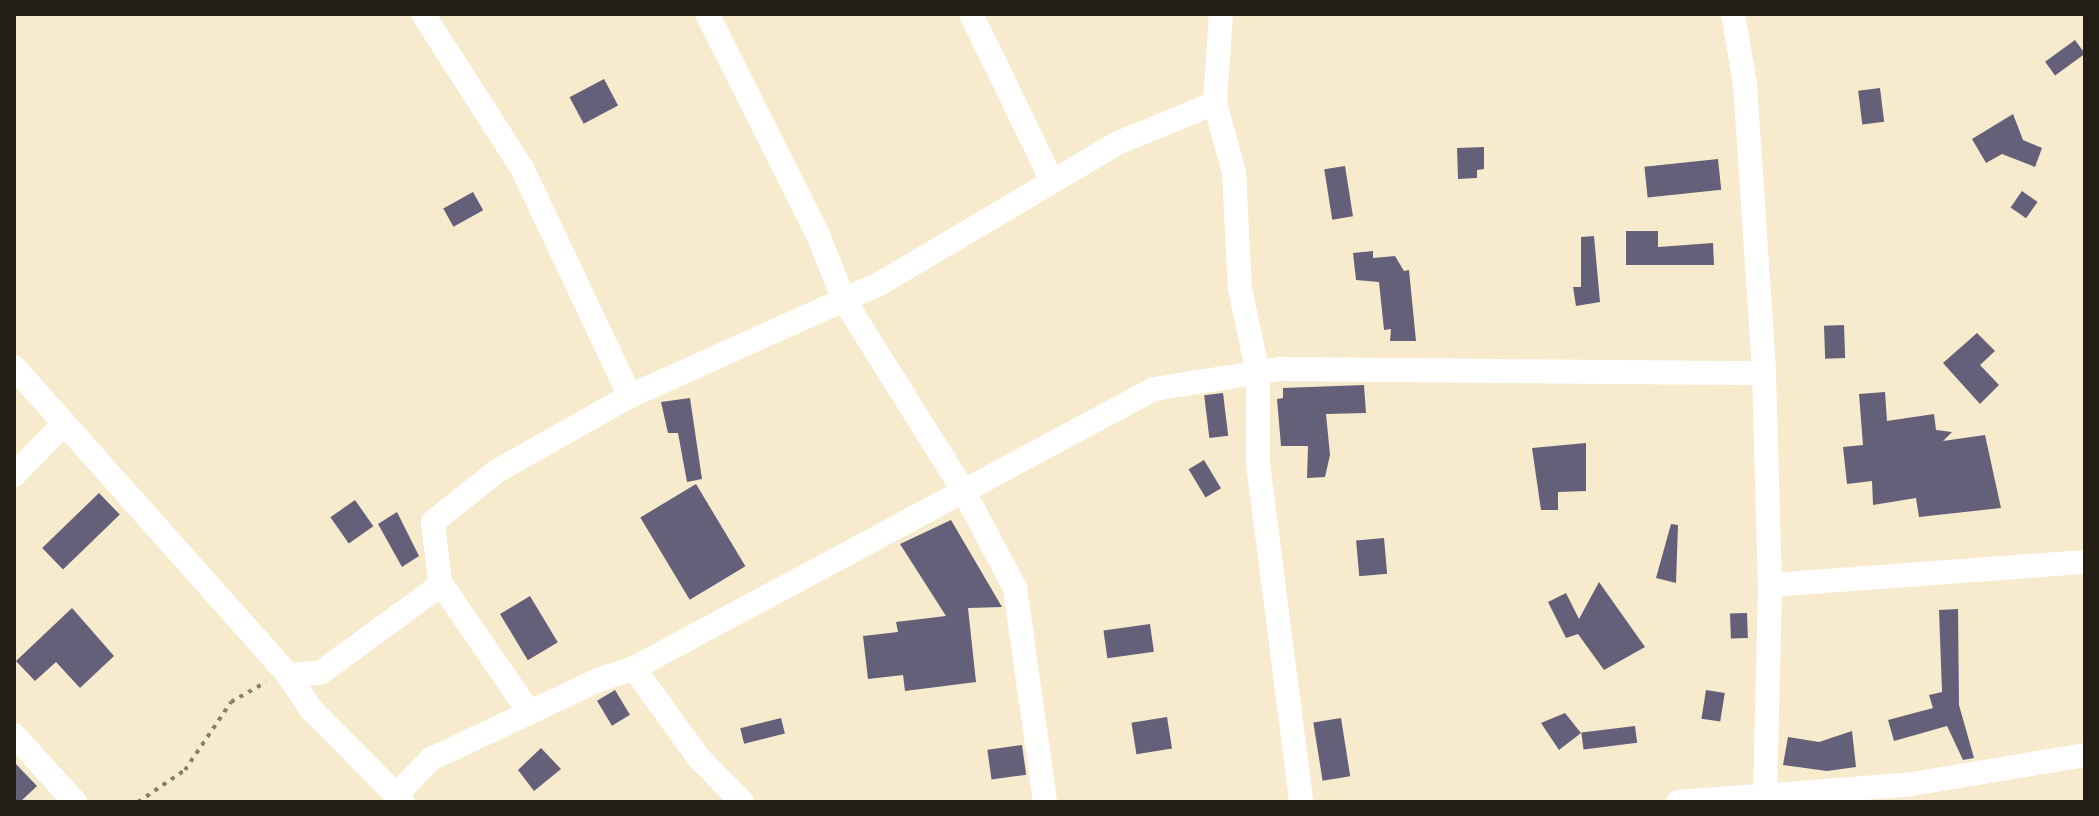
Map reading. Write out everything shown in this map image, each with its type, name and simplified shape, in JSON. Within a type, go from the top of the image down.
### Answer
[{"type":"street","points":[[423,14],[522,168],[630,396]]},
{"type":"street","points":[[707,14],[818,235],[844,300],[963,490],[1015,588],[1045,802]]},
{"type":"street","points":[[971,14],[1051,179]]},
{"type":"street","points":[[1221,14],[1215,103],[1234,172],[1240,289],[1258,374],[1258,464],[1301,802]]},
{"type":"street","points":[[1733,14],[1745,84],[1764,373],[1770,585],[1765,794]]},
{"type":"street","points":[[529,712],[440,582],[431,535],[440,515],[497,471],[630,396],[844,300],[1016,205],[1051,179],[1155,125],[1215,103]]},
{"type":"street","points":[[14,367],[62,426],[288,675],[310,708],[400,798],[431,759],[529,712],[634,668],[1154,389],[1280,369],[1764,373]]},
{"type":"street","points":[[14,475],[62,426]]},
{"type":"street","points":[[1770,585],[2085,562]]},
{"type":"street","points":[[288,675],[320,673],[440,582]]},
{"type":"street","points":[[634,668],[698,757],[742,802]]},
{"type":"street","points":[[14,735],[75,802]]},
{"type":"street","points":[[1682,801],[1765,794],[1907,794],[2085,755]]},
{"type":"path","points":[[138,802],[185,770],[231,702],[288,675]]},
{"type":"building","points":[[2075,40],[2085,54],[2055,76],[2045,62]]},
{"type":"building","points":[[604,79],[618,105],[584,124],[570,97]]},
{"type":"building","points":[[1880,88],[1884,122],[1862,124],[1858,91]]},
{"type":"building","points":[[2013,114],[2023,140],[2042,148],[2035,167],[2002,154],[1986,163],[1972,139]]},
{"type":"building","points":[[1484,147],[1484,169],[1477,170],[1477,178],[1458,179],[1457,148]]},
{"type":"building","points":[[1718,159],[1721,190],[1648,198],[1644,167]]},
{"type":"building","points":[[1345,166],[1353,216],[1332,220],[1324,169]]},
{"type":"building","points":[[2022,191],[2038,202],[2026,218],[2011,207]]},
{"type":"building","points":[[473,192],[483,210],[453,227],[443,208]]},
{"type":"building","points":[[1626,231],[1658,231],[1658,247],[1713,243],[1714,265],[1626,265]]},
{"type":"building","points":[[1594,236],[1600,302],[1576,306],[1573,287],[1581,287],[1581,237]]},
{"type":"building","points":[[1373,251],[1373,258],[1395,256],[1404,271],[1409,270],[1416,341],[1390,341],[1391,329],[1384,330],[1379,282],[1356,280],[1353,253]]},
{"type":"building","points":[[1844,325],[1845,358],[1825,359],[1824,326]]},
{"type":"building","points":[[1977,333],[1995,351],[1980,365],[1999,385],[1980,404],[1943,363]]},
{"type":"building","points":[[1364,385],[1366,413],[1326,414],[1330,455],[1325,477],[1307,478],[1308,446],[1281,446],[1277,399],[1283,398],[1283,388]]},
{"type":"building","points":[[1885,392],[1887,421],[1934,414],[1936,430],[1952,432],[1943,441],[1985,435],[2001,508],[1919,517],[1916,498],[1873,505],[1872,481],[1847,484],[1843,447],[1863,445],[1859,394]]},
{"type":"building","points":[[1223,393],[1228,436],[1209,438],[1204,395]]},
{"type":"building","points":[[690,398],[702,479],[687,482],[678,433],[668,433],[661,402]]},
{"type":"building","points":[[1586,443],[1586,491],[1558,492],[1558,510],[1541,510],[1532,448]]},
{"type":"building","points":[[1204,460],[1221,488],[1206,498],[1189,469]]},
{"type":"building","points":[[696,484],[745,566],[690,600],[640,517]]},
{"type":"building","points":[[99,493],[120,515],[63,569],[42,548]]},
{"type":"building","points":[[355,500],[373,526],[349,543],[330,517]]},
{"type":"building","points":[[397,512],[419,556],[402,567],[378,524]]},
{"type":"building","points":[[951,520],[1002,607],[968,608],[976,682],[905,691],[903,675],[868,679],[863,636],[898,632],[896,622],[946,616],[900,544]]},
{"type":"building","points":[[1671,524],[1678,525],[1676,583],[1656,578]]},
{"type":"building","points":[[1384,538],[1387,574],[1359,576],[1356,540]]},
{"type":"building","points":[[1599,582],[1645,647],[1604,670],[1578,634],[1566,638],[1548,602],[1566,593],[1579,619]]},
{"type":"building","points":[[530,596],[558,642],[528,660],[500,614]]},
{"type":"building","points":[[72,608],[114,656],[80,688],[56,662],[35,681],[16,661]]},
{"type":"building","points":[[1958,609],[1959,705],[1974,758],[1963,760],[1947,726],[1894,741],[1888,720],[1933,708],[1929,695],[1942,692],[1939,610]]},
{"type":"building","points":[[1747,613],[1748,638],[1731,639],[1730,614]]},
{"type":"building","points":[[1150,624],[1154,652],[1107,658],[1103,631]]},
{"type":"building","points":[[615,690],[630,715],[612,726],[597,701]]},
{"type":"building","points":[[1706,690],[1725,693],[1720,722],[1701,719]]},
{"type":"building","points":[[1565,713],[1581,733],[1559,750],[1541,723]]},
{"type":"building","points":[[1167,717],[1172,749],[1136,754],[1131,723]]},
{"type":"building","points":[[781,718],[785,734],[744,744],[740,728]]},
{"type":"building","points":[[1341,718],[1350,776],[1323,781],[1313,722]]},
{"type":"building","points":[[1635,726],[1637,743],[1583,749],[1581,733]]},
{"type":"building","points":[[1852,731],[1856,767],[1827,771],[1783,765],[1788,737],[1819,742]]},
{"type":"building","points":[[1022,745],[1026,775],[992,780],[987,750]]},
{"type":"building","points":[[541,748],[561,769],[534,791],[518,770]]},
{"type":"building","points":[[14,762],[37,786],[20,802],[14,802]]}]
